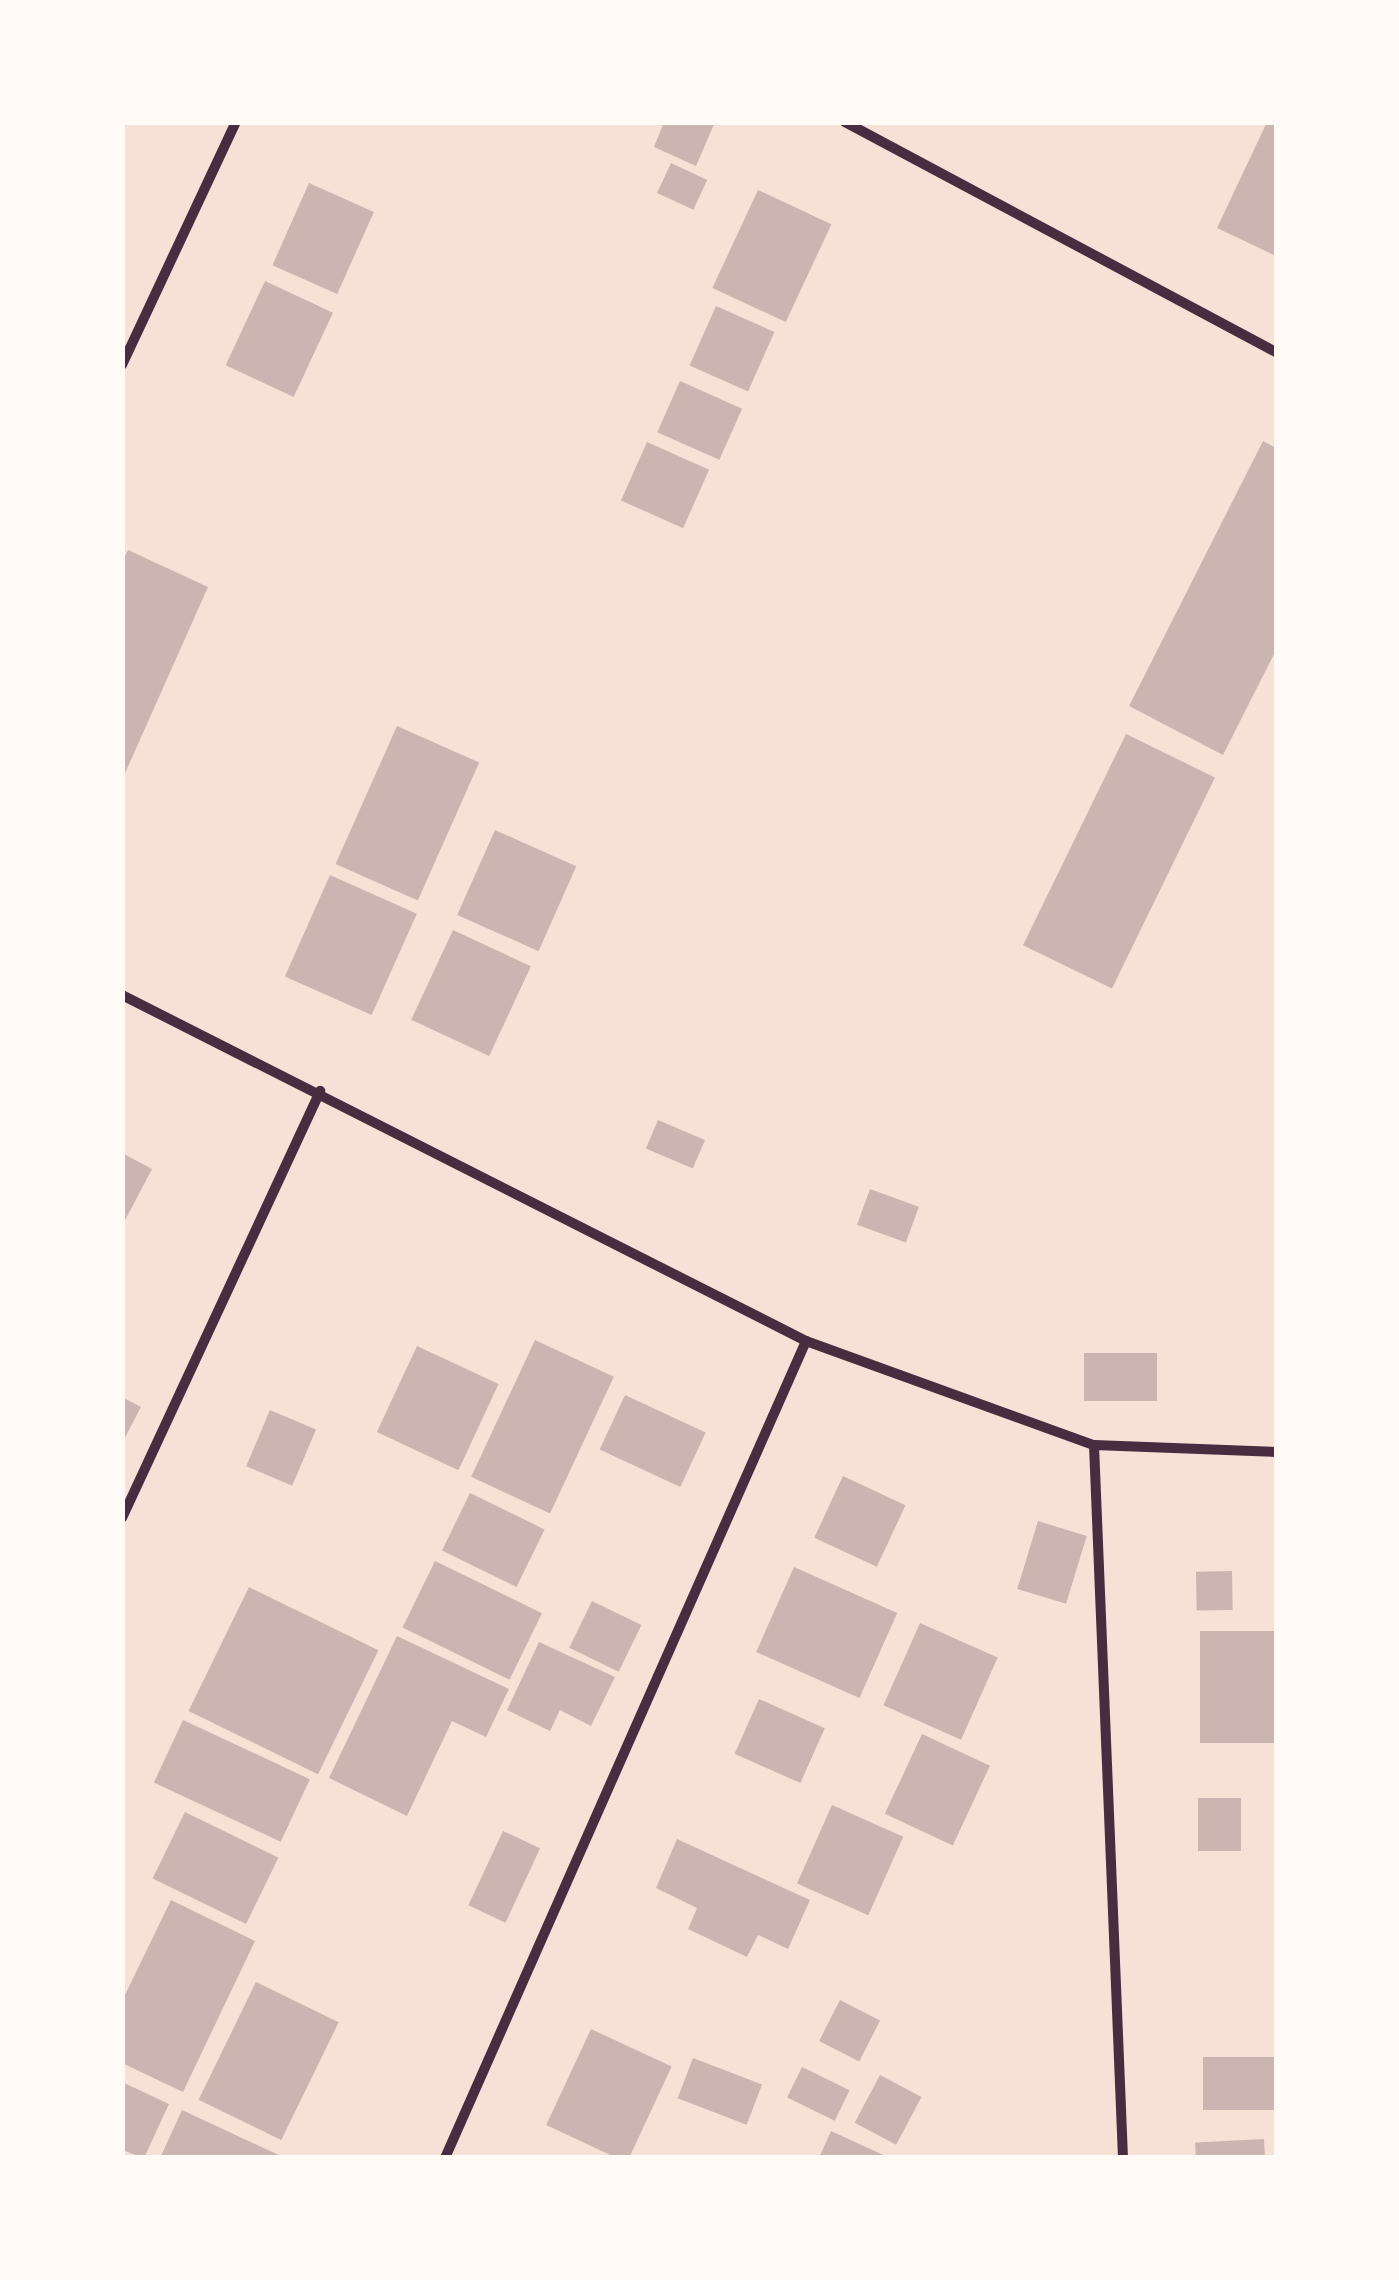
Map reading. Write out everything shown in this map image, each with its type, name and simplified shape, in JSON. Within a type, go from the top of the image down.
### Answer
[{"type":"street","points":[[122,365],[236,122]]},
{"type":"street","points":[[845,122],[1276,352]]},
{"type":"street","points":[[122,995],[320,1091],[806,1341],[1094,1445],[1276,1452]]},
{"type":"street","points":[[122,1518],[320,1091]]},
{"type":"street","points":[[445,2158],[806,1341]]},
{"type":"street","points":[[1094,1445],[1123,2158]]},
{"type":"building","points":[[664,122],[715,122],[696,166],[654,147]]},
{"type":"building","points":[[1267,122],[1276,122],[1276,256],[1217,228]]},
{"type":"building","points":[[671,163],[707,180],[693,210],[657,193]]},
{"type":"building","points":[[309,183],[374,212],[337,294],[272,265]]},
{"type":"building","points":[[758,190],[831,224],[786,322],[712,288]]},
{"type":"building","points":[[265,281],[333,313],[294,397],[226,365]]},
{"type":"building","points":[[716,306],[774,332],[748,391],[690,365]]},
{"type":"building","points":[[680,381],[742,409],[719,460],[657,432]]},
{"type":"building","points":[[1263,441],[1276,448],[1276,650],[1223,755],[1129,706]]},
{"type":"building","points":[[647,442],[709,470],[683,528],[621,500]]},
{"type":"building","points":[[128,550],[208,587],[122,780],[122,563]]},
{"type":"building","points":[[397,726],[479,763],[418,901],[336,864]]},
{"type":"building","points":[[1126,734],[1215,777],[1112,989],[1023,945]]},
{"type":"building","points":[[495,830],[576,866],[538,951],[457,915]]},
{"type":"building","points":[[330,875],[417,914],[372,1015],[285,976]]},
{"type":"building","points":[[453,930],[531,966],[489,1056],[411,1020]]},
{"type":"building","points":[[658,1120],[705,1140],[693,1168],[646,1149]]},
{"type":"building","points":[[122,1153],[152,1169],[122,1226]]},
{"type":"building","points":[[870,1189],[919,1207],[906,1242],[857,1225]]},
{"type":"building","points":[[535,1340],[614,1377],[550,1514],[471,1477]]},
{"type":"building","points":[[417,1346],[499,1384],[458,1470],[377,1432]]},
{"type":"building","points":[[1084,1353],[1157,1353],[1157,1401],[1084,1401]]},
{"type":"building","points":[[625,1395],[706,1433],[680,1487],[600,1449]]},
{"type":"building","points":[[122,1397],[141,1407],[122,1443]]},
{"type":"building","points":[[270,1410],[316,1430],[292,1486],[246,1466]]},
{"type":"building","points":[[843,1476],[906,1505],[877,1567],[814,1538]]},
{"type":"building","points":[[470,1493],[545,1529],[517,1587],[442,1551]]},
{"type":"building","points":[[1038,1521],[1087,1536],[1066,1604],[1017,1589]]},
{"type":"building","points":[[435,1561],[542,1613],[510,1680],[403,1628]]},
{"type":"building","points":[[794,1567],[897,1613],[859,1698],[756,1652]]},
{"type":"building","points":[[1232,1571],[1233,1610],[1197,1611],[1196,1572]]},
{"type":"building","points":[[249,1587],[378,1650],[318,1774],[189,1711]]},
{"type":"building","points":[[592,1601],[641,1625],[619,1672],[569,1648]]},
{"type":"building","points":[[920,1623],[998,1658],[961,1740],[883,1705]]},
{"type":"building","points":[[1200,1631],[1276,1631],[1276,1743],[1200,1743]]},
{"type":"building","points":[[397,1636],[509,1689],[486,1737],[452,1721],[407,1816],[329,1778]]},
{"type":"building","points":[[539,1642],[615,1677],[591,1726],[560,1710],[550,1731],[507,1710]]},
{"type":"building","points":[[759,1699],[825,1728],[800,1783],[735,1754]]},
{"type":"building","points":[[183,1720],[310,1779],[281,1842],[154,1783]]},
{"type":"building","points":[[922,1734],[990,1766],[953,1845],[885,1814]]},
{"type":"building","points":[[1198,1798],[1241,1798],[1241,1851],[1198,1851]]},
{"type":"building","points":[[832,1805],[903,1837],[868,1915],[797,1884]]},
{"type":"building","points":[[185,1812],[278,1858],[246,1924],[153,1879]]},
{"type":"building","points":[[503,1831],[540,1848],[506,1923],[468,1905]]},
{"type":"building","points":[[677,1839],[810,1900],[788,1949],[758,1935],[747,1957],[688,1929],[697,1908],[656,1888]]},
{"type":"building","points":[[171,1900],[255,1941],[183,2092],[122,2063],[122,2001]]},
{"type":"building","points":[[256,1982],[339,2022],[281,2140],[199,2100]]},
{"type":"building","points":[[840,2000],[880,2020],[859,2061],[819,2041]]},
{"type":"building","points":[[591,2029],[672,2067],[629,2158],[617,2158],[546,2125]]},
{"type":"building","points":[[1203,2057],[1276,2057],[1276,2110],[1203,2110]]},
{"type":"building","points":[[693,2058],[762,2085],[747,2125],[678,2098]]},
{"type":"building","points":[[802,2067],[850,2090],[835,2121],[787,2098]]},
{"type":"building","points":[[880,2075],[921,2097],[896,2145],[855,2123]]},
{"type":"building","points":[[122,2082],[169,2104],[144,2158],[122,2150]]},
{"type":"building","points":[[182,2110],[285,2158],[160,2158]]},
{"type":"building","points":[[831,2131],[890,2158],[819,2158]]},
{"type":"building","points":[[1264,2139],[1265,2158],[1196,2158],[1195,2143]]}]
